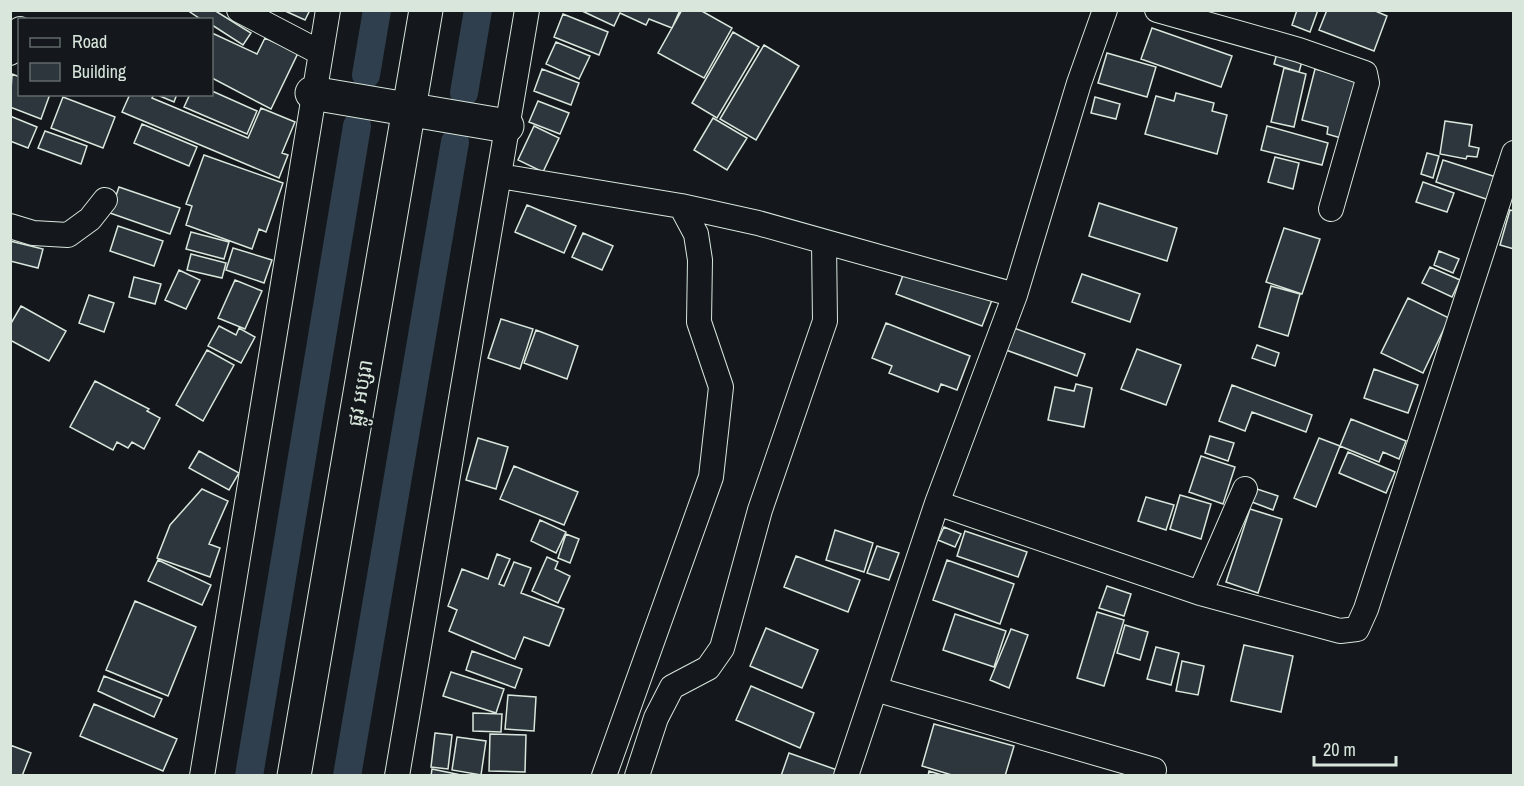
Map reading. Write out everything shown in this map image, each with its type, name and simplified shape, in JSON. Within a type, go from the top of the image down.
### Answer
[{"type":"main road","name":"ផ្លូវ អប្សរា","points":[[294,776],[426,10]]},
{"type":"main road","points":[[312,93],[507,126]]},
{"type":"street","points":[[239,10],[321,53]]},
{"type":"street","points":[[202,776],[312,93],[328,10]]},
{"type":"street","points":[[397,776],[527,10]]},
{"type":"street","points":[[846,776],[937,503],[1015,295],[1079,83],[1105,10]]},
{"type":"street","points":[[1157,10],[1299,50],[1365,74],[1367,83],[1331,209]]},
{"type":"street","points":[[10,53],[18,34]]},
{"type":"street","points":[[937,503],[1200,593],[1340,631],[1357,629],[1366,609],[1514,153]]},
{"type":"street","points":[[500,176],[681,206],[824,242],[1015,295]]},
{"type":"street","points":[[10,226],[33,233],[68,235],[90,219],[105,200]]},
{"type":"street","points":[[604,776],[711,477],[721,387],[699,322],[700,260],[696,234],[681,206]]},
{"type":"street","points":[[637,776],[656,718],[672,687],[708,668],[722,648],[760,510],[825,321],[824,242]]},
{"type":"street","points":[[1200,593],[1245,489]]},
{"type":"street","points":[[875,689],[1154,770]]},
{"type":"building","points":[[187,10],[214,10],[251,33],[243,45],[213,26],[213,18],[199,18]]},
{"type":"building","points":[[283,10],[310,10],[305,20]]},
{"type":"building","points":[[580,10],[680,10],[672,28],[649,19],[646,25],[620,13],[614,26]]},
{"type":"building","points":[[682,10],[700,10],[732,28],[704,78],[658,53]]},
{"type":"building","points":[[1297,10],[1318,10],[1310,32],[1292,25]]},
{"type":"building","points":[[1327,10],[1373,10],[1387,16],[1374,51],[1319,30]]},
{"type":"building","points":[[563,14],[608,32],[599,55],[554,37]]},
{"type":"building","points":[[1152,28],[1232,56],[1221,87],[1141,59]]},
{"type":"building","points":[[733,32],[759,47],[717,118],[692,103]]},
{"type":"building","points":[[213,33],[257,54],[265,38],[298,53],[271,109],[213,79]]},
{"type":"building","points":[[556,42],[590,56],[579,79],[546,64]]},
{"type":"building","points":[[764,45],[799,66],[756,140],[720,119]]},
{"type":"building","points":[[1279,46],[1304,54],[1299,72],[1274,64]]},
{"type":"building","points":[[1107,53],[1156,67],[1147,97],[1098,83]]},
{"type":"building","points":[[1284,68],[1306,74],[1294,127],[1271,122]]},
{"type":"building","points":[[542,69],[579,83],[571,105],[534,91]]},
{"type":"building","points":[[1315,69],[1356,80],[1341,138],[1327,134],[1328,127],[1302,120]]},
{"type":"building","points":[[12,74],[18,76],[18,96],[49,96],[41,119],[10,107]]},
{"type":"building","points":[[213,91],[257,111],[247,134],[184,107],[189,96],[213,96]]},
{"type":"building","points":[[1176,93],[1214,103],[1212,111],[1227,115],[1217,154],[1145,134],[1156,96],[1174,101]]},
{"type":"building","points":[[129,96],[153,96],[152,98],[248,138],[261,108],[295,122],[282,153],[288,155],[279,178],[122,112]]},
{"type":"building","points":[[160,96],[176,96],[174,102]]},
{"type":"building","points":[[63,97],[115,117],[103,148],[51,128]]},
{"type":"building","points":[[1095,97],[1120,104],[1116,119],[1091,113]]},
{"type":"building","points":[[538,101],[569,113],[560,134],[529,122]]},
{"type":"building","points":[[10,116],[37,127],[28,148],[10,141]]},
{"type":"building","points":[[713,118],[747,138],[727,170],[694,150]]},
{"type":"building","points":[[1445,121],[1472,125],[1469,146],[1479,148],[1477,157],[1467,156],[1466,159],[1440,154]]},
{"type":"building","points":[[142,124],[197,147],[189,166],[134,143]]},
{"type":"building","points":[[534,126],[559,138],[543,172],[518,160]]},
{"type":"building","points":[[1267,126],[1328,143],[1322,165],[1261,150]]},
{"type":"building","points":[[45,131],[87,146],[81,164],[38,148]]},
{"type":"building","points":[[1427,153],[1439,156],[1433,178],[1421,174]]},
{"type":"building","points":[[204,155],[283,183],[266,232],[259,229],[252,249],[186,225],[192,206],[186,204]]},
{"type":"building","points":[[1275,157],[1299,163],[1293,189],[1268,182]]},
{"type":"building","points":[[1443,160],[1496,177],[1489,200],[1436,182]]},
{"type":"building","points":[[1423,182],[1454,193],[1447,212],[1416,202]]},
{"type":"building","points":[[119,187],[180,208],[170,234],[110,213]]},
{"type":"building","points":[[1099,203],[1177,228],[1167,261],[1089,236]]},
{"type":"building","points":[[527,205],[576,226],[564,253],[515,232]]},
{"type":"building","points":[[1510,210],[1514,211],[1514,249],[1500,245]]},
{"type":"building","points":[[118,226],[163,241],[154,266],[110,251]]},
{"type":"building","points":[[1284,228],[1320,239],[1302,294],[1266,282]]},
{"type":"building","points":[[191,232],[229,242],[224,259],[186,249]]},
{"type":"building","points":[[583,233],[613,246],[602,270],[572,257]]},
{"type":"building","points":[[10,241],[43,249],[38,268],[10,261]]},
{"type":"building","points":[[233,248],[272,260],[264,283],[226,270]]},
{"type":"building","points":[[1439,251],[1459,259],[1453,273],[1434,265]]},
{"type":"building","points":[[191,254],[226,263],[222,278],[187,270]]},
{"type":"building","points":[[906,267],[992,300],[982,326],[896,294]]},
{"type":"building","points":[[1430,267],[1460,280],[1452,297],[1422,283]]},
{"type":"building","points":[[179,270],[200,280],[186,309],[165,300]]},
{"type":"building","points":[[1082,274],[1140,294],[1130,322],[1072,302]]},
{"type":"building","points":[[134,277],[161,284],[155,304],[129,297]]},
{"type":"building","points":[[235,280],[262,291],[245,329],[218,318]]},
{"type":"building","points":[[1271,286],[1300,294],[1288,336],[1259,327]]},
{"type":"building","points":[[89,295],[114,303],[104,332],[79,323]]},
{"type":"building","points":[[1408,298],[1449,318],[1423,373],[1381,353]]},
{"type":"building","points":[[21,306],[66,331],[49,361],[10,340],[10,325]]},
{"type":"building","points":[[501,319],[533,329],[520,369],[488,358]]},
{"type":"building","points":[[886,323],[970,356],[957,390],[941,384],[938,392],[889,373],[892,366],[872,358]]},
{"type":"building","points":[[219,326],[236,335],[239,328],[255,337],[241,363],[208,346]]},
{"type":"building","points":[[1014,328],[1085,354],[1077,376],[1006,350]]},
{"type":"building","points":[[536,330],[578,346],[567,379],[524,363]]},
{"type":"building","points":[[1257,345],[1279,353],[1275,366],[1252,358]]},
{"type":"building","points":[[1137,349],[1181,365],[1166,405],[1121,389]]},
{"type":"building","points":[[207,350],[234,365],[203,421],[176,405]]},
{"type":"building","points":[[1374,369],[1418,385],[1408,413],[1364,398]]},
{"type":"building","points":[[95,381],[149,409],[147,411],[160,418],[144,449],[132,442],[128,448],[117,442],[113,450],[70,427]]},
{"type":"building","points":[[1076,384],[1092,388],[1084,427],[1048,420],[1055,387],[1074,391]]},
{"type":"building","points":[[1232,385],[1312,415],[1306,432],[1252,412],[1245,431],[1219,421]]},
{"type":"building","points":[[1351,419],[1406,441],[1399,459],[1383,452],[1379,462],[1340,446]]},
{"type":"building","points":[[1210,436],[1234,443],[1228,461],[1205,453]]},
{"type":"building","points":[[478,438],[508,447],[496,489],[466,480]]},
{"type":"building","points":[[1319,438],[1340,446],[1316,507],[1294,498]]},
{"type":"building","points":[[199,451],[239,473],[229,490],[189,468]]},
{"type":"building","points":[[1348,452],[1395,472],[1386,493],[1339,473]]},
{"type":"building","points":[[1201,456],[1235,467],[1223,504],[1189,492]]},
{"type":"building","points":[[514,466],[578,492],[564,525],[500,499]]},
{"type":"building","points":[[202,489],[228,501],[209,544],[220,548],[210,577],[157,558],[170,525]]},
{"type":"building","points":[[1257,489],[1278,496],[1273,510],[1252,502]]},
{"type":"building","points":[[1180,495],[1211,504],[1201,539],[1170,529]]},
{"type":"building","points":[[1146,497],[1174,505],[1166,530],[1138,521]]},
{"type":"building","points":[[1250,509],[1282,519],[1258,593],[1226,582]]},
{"type":"building","points":[[540,520],[566,532],[556,553],[531,541]]},
{"type":"building","points":[[944,527],[961,534],[955,547],[938,540]]},
{"type":"building","points":[[835,530],[873,543],[864,572],[826,560]]},
{"type":"building","points":[[965,531],[1027,552],[1018,577],[957,556]]},
{"type":"building","points":[[566,534],[579,539],[570,563],[558,558]]},
{"type":"building","points":[[877,546],[899,553],[889,580],[867,573]]},
{"type":"building","points":[[497,554],[510,559],[499,584],[504,586],[514,562],[531,568],[521,593],[564,609],[549,646],[524,637],[515,659],[449,631],[457,610],[448,606],[462,569],[488,579]]},
{"type":"building","points":[[796,556],[860,580],[848,612],[784,587]]},
{"type":"building","points":[[547,557],[558,562],[555,569],[570,576],[558,603],[532,591]]},
{"type":"building","points":[[158,560],[211,585],[202,605],[148,581]]},
{"type":"building","points":[[947,560],[1014,584],[1000,624],[933,600]]},
{"type":"building","points":[[1107,586],[1131,594],[1124,616],[1099,608]]},
{"type":"building","points":[[135,601],[196,627],[168,696],[106,670]]},
{"type":"building","points":[[1097,612],[1124,620],[1104,686],[1077,678]]},
{"type":"building","points":[[955,614],[1006,631],[994,667],[943,650]]},
{"type":"building","points":[[1125,625],[1148,632],[1140,660],[1117,653]]},
{"type":"building","points":[[766,628],[818,650],[802,688],[750,666]]},
{"type":"building","points":[[1011,629],[1028,635],[1009,688],[990,680]]},
{"type":"building","points":[[1244,645],[1293,656],[1281,712],[1231,701]]},
{"type":"building","points":[[1156,647],[1179,653],[1171,685],[1147,679]]},
{"type":"building","points":[[472,651],[522,669],[515,688],[466,670]]},
{"type":"building","points":[[1182,661],[1204,666],[1198,695],[1176,691]]},
{"type":"building","points":[[451,672],[504,689],[496,713],[443,696]]},
{"type":"building","points":[[104,676],[162,699],[154,717],[98,691]]},
{"type":"building","points":[[751,686],[814,713],[800,748],[736,720]]},
{"type":"building","points":[[508,695],[536,697],[534,731],[505,729]]},
{"type":"building","points":[[94,704],[177,739],[163,771],[80,736]]},
{"type":"building","points":[[473,713],[502,714],[501,732],[473,731]]},
{"type":"building","points":[[934,724],[1014,746],[1005,776],[955,776],[922,766]]},
{"type":"building","points":[[435,733],[452,735],[448,769],[431,767]]},
{"type":"building","points":[[490,734],[526,735],[525,772],[489,771]]},
{"type":"building","points":[[457,737],[486,741],[481,775],[452,770]]},
{"type":"building","points":[[10,745],[31,753],[22,776],[10,776]]},
{"type":"building","points":[[789,753],[840,771],[838,776],[781,776]]},
{"type":"building","points":[[432,769],[466,776],[431,776]]},
{"type":"building","points":[[929,771],[945,776],[928,776]]},
{"type":"waterway","points":[[366,75],[377,10]]},
{"type":"waterway","points":[[464,93],[478,10]]},
{"type":"waterway","points":[[249,776],[357,126]]},
{"type":"waterway","points":[[347,776],[455,142]]}]
